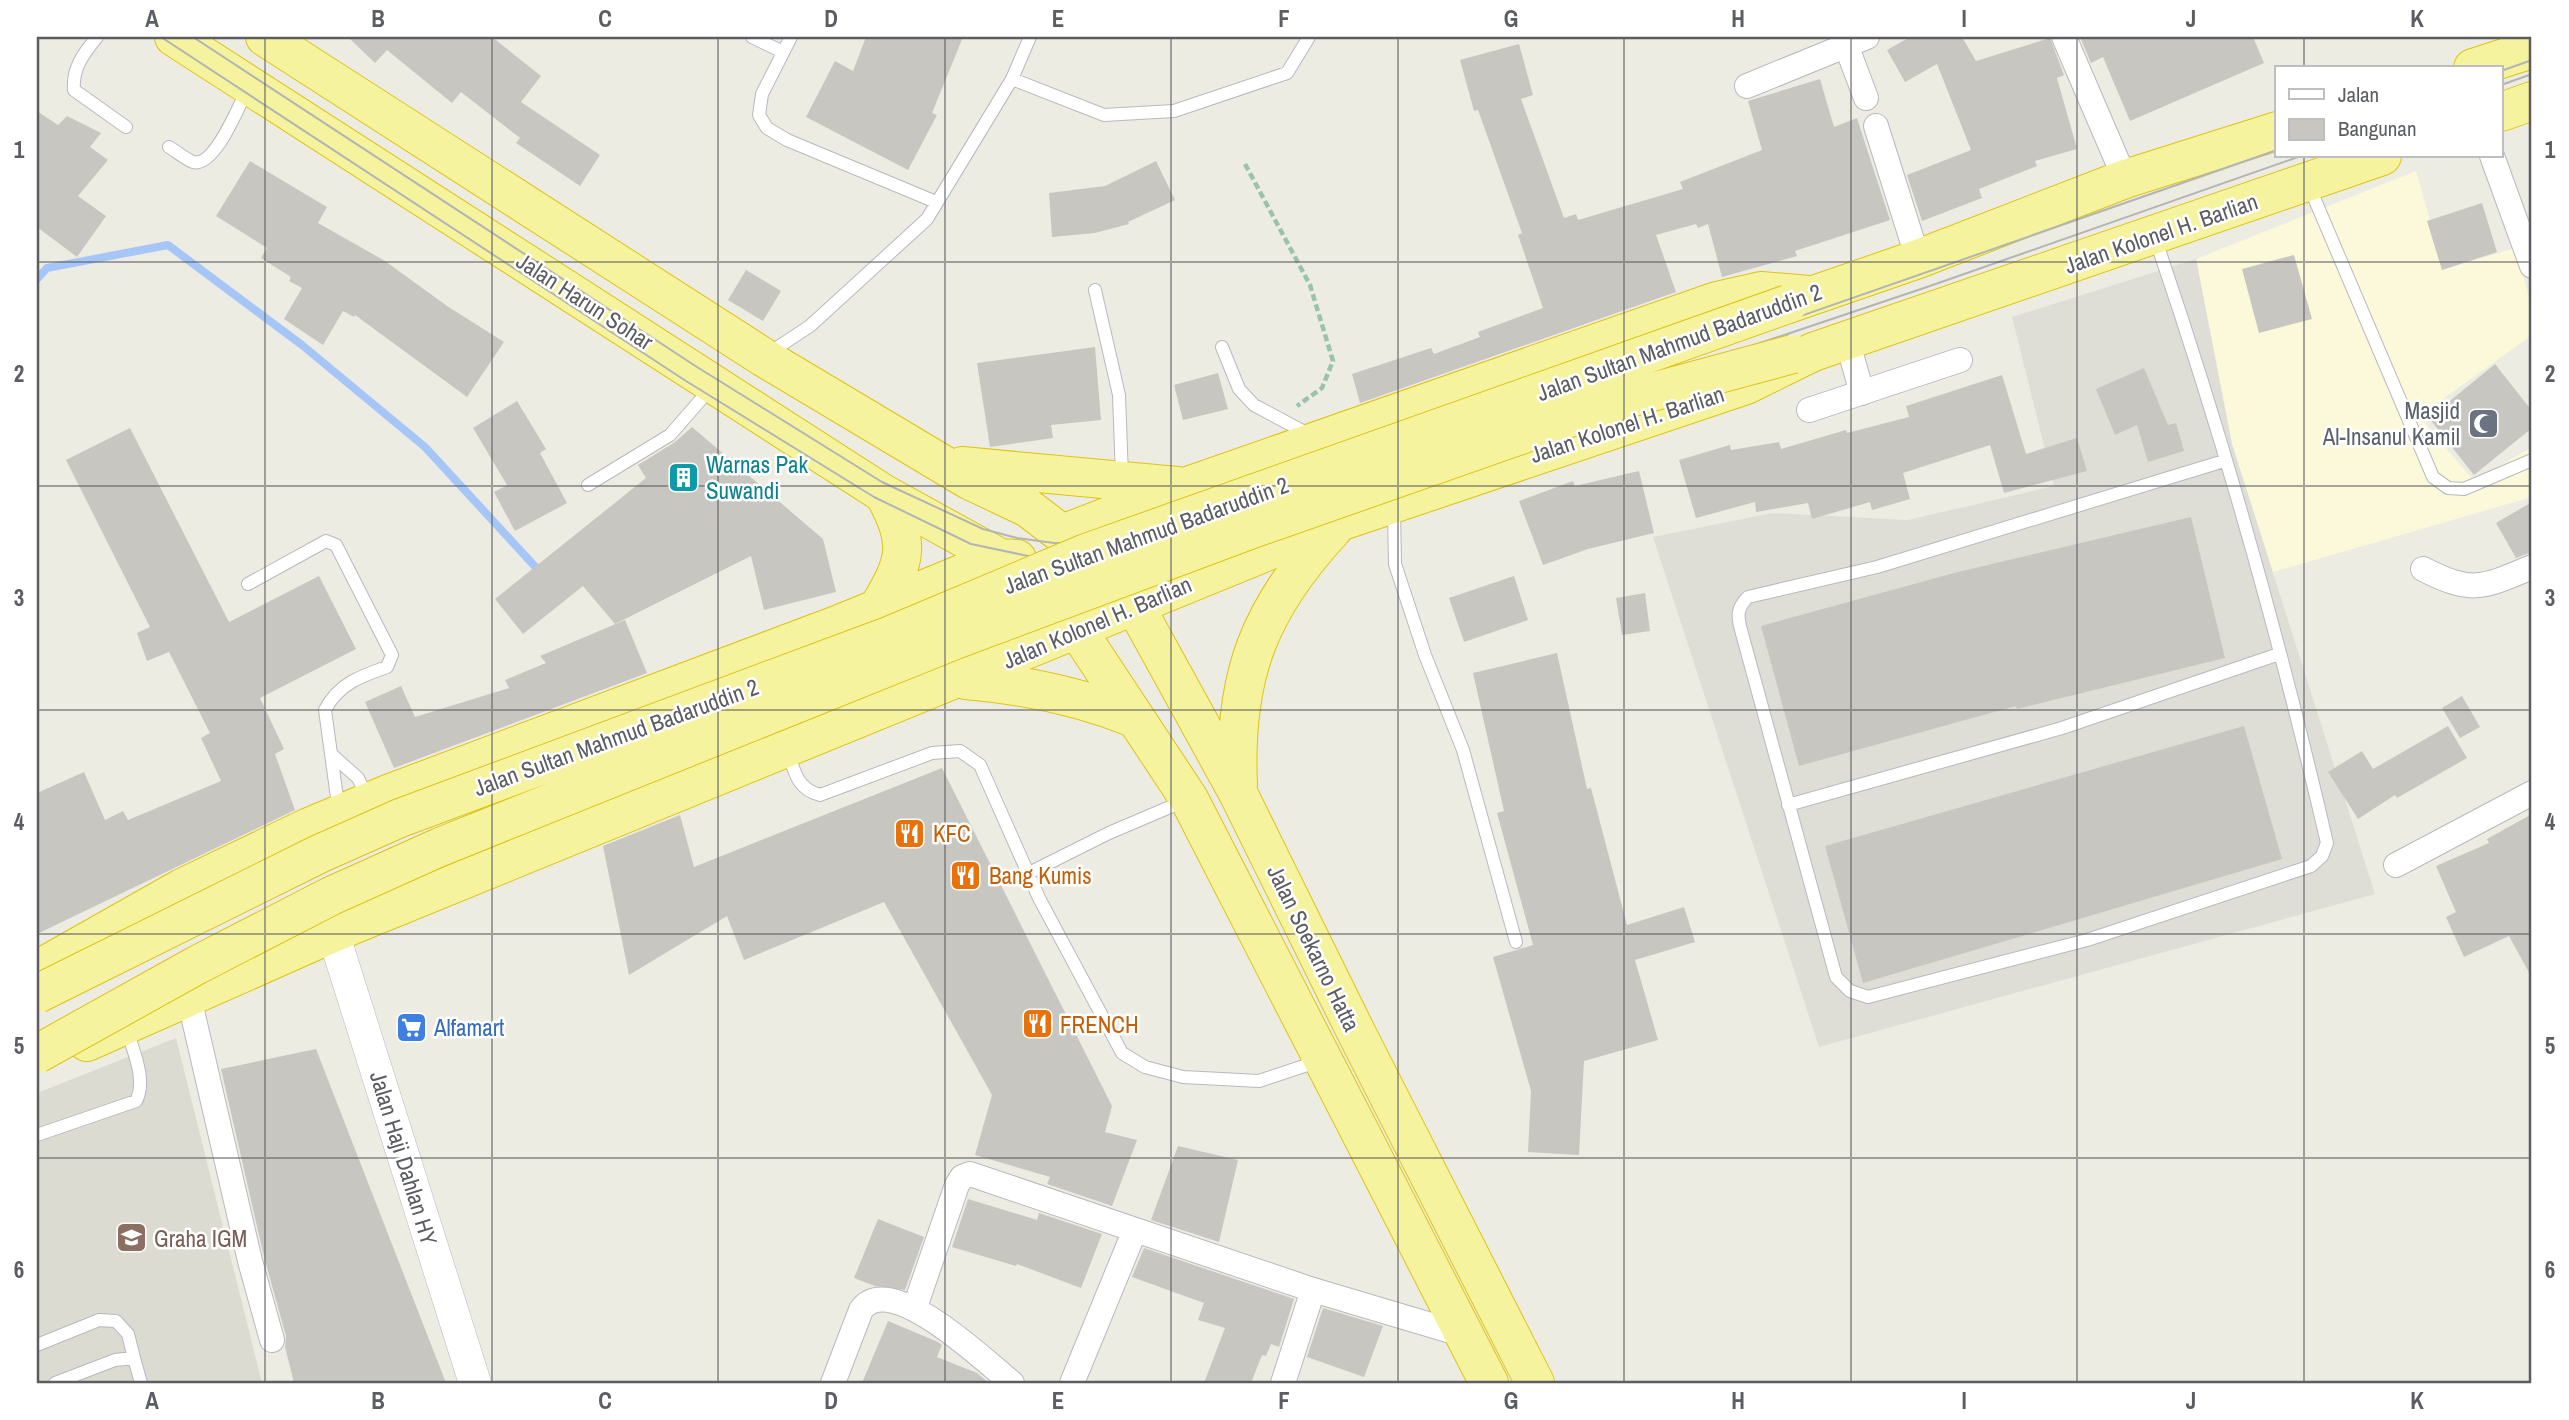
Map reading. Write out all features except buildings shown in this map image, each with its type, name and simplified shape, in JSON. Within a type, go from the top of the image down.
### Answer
[{"type":"highway","name":"Jalan Harun Sohar","points":[[174,37],[884,494],[1000,558]]},
{"type":"highway","points":[[265,37],[763,357],[942,465],[1028,508],[1060,551],[1060,592],[1078,631]]},
{"type":"highway","points":[[2479,66],[2532,48]]},
{"type":"highway","points":[[2502,112],[2532,101]]},
{"type":"highway","name":"Jalan Sultan Mahmud Badaruddin 2","points":[[37,994],[319,854],[400,818],[891,635],[1086,552],[1798,299],[1918,259],[2125,179],[2275,132]]},
{"type":"highway","name":"Jalan Kolonel H. Barlian","points":[[37,1062],[126,1026],[333,933],[880,709],[959,680],[1339,522],[1746,385],[1818,349],[2376,158]]},
{"type":"highway","points":[[37,970],[182,888],[354,808],[837,625],[1000,558],[1028,560],[1060,551],[1185,487],[1717,301],[1762,291],[1798,299]]},
{"type":"highway","name":"Jalan Sultan Mahmud Badaruddin 2","points":[[37,1054],[331,896],[440,847],[942,645],[1230,537],[1615,402],[1818,349]]},
{"type":"highway","points":[[942,465],[1185,487]]},
{"type":"highway","points":[[1185,487],[1175,501],[1171,514],[1175,533],[1182,548],[1198,564],[1215,573]]},
{"type":"highway","points":[[878,608],[891,587],[902,555],[901,528],[884,494]]},
{"type":"highway","points":[[1238,793],[1236,734],[1239,706],[1256,642],[1292,579],[1339,522]]},
{"type":"highway","name":"Jalan Soekarno Hatta","points":[[1060,551],[1135,606],[1238,793],[1535,1383]]},
{"type":"highway","name":"Jalan Soekarno Hatta","points":[[1000,558],[1078,631],[1189,799],[1461,1334],[1489,1383]]},
{"type":"highway","points":[[837,625],[861,642],[873,656],[881,674],[880,709]]},
{"type":"highway","points":[[959,680],[1038,689],[1102,705],[1134,718]]},
{"type":"street","points":[[2064,37],[2125,179]]},
{"type":"street","points":[[2528,37],[2532,48]]},
{"type":"street","points":[[1747,86],[1852,39],[1866,98]]},
{"type":"street","points":[[1876,125],[1918,259]]},
{"type":"street","points":[[2493,158],[2532,266]]},
{"type":"street","points":[[1818,349],[1862,393]]},
{"type":"street","points":[[1809,410],[1960,360]]},
{"type":"street","points":[[2423,569],[2464,587],[2484,584],[2532,567]]},
{"type":"street","points":[[2396,865],[2532,793]]},
{"type":"street","name":"Jalan Haji Dahlan HY","points":[[333,933],[475,1383]]},
{"type":"street","points":[[189,998],[271,1340]]},
{"type":"street","points":[[915,1307],[957,1185],[962,1177],[970,1174],[1313,1290],[1461,1334]]},
{"type":"street","points":[[1072,1383],[1135,1230]]},
{"type":"street","points":[[1283,1383],[1313,1290]]},
{"type":"street","points":[[833,1383],[861,1310],[867,1301],[876,1298],[915,1307],[1012,1383]]},
{"type":"lane","points":[[97,37],[81,58],[73,77],[74,90],[126,127]]},
{"type":"lane","points":[[752,37],[783,52]]},
{"type":"lane","points":[[791,37],[762,94],[759,115],[767,128],[787,140],[936,202]]},
{"type":"lane","points":[[763,357],[810,326],[926,219],[1012,79],[1030,37]]},
{"type":"lane","points":[[1012,79],[1104,115],[1174,111],[1287,74],[1309,37]]},
{"type":"lane","points":[[169,147],[193,162],[206,160],[216,150],[249,85]]},
{"type":"lane","points":[[2307,183],[2433,477],[2448,488],[2464,489],[2532,460]]},
{"type":"lane","points":[[2154,234],[2224,461],[2279,654],[2327,843],[2322,856],[2311,866],[2087,940],[1868,996],[1850,991],[1836,977],[1737,616],[1740,605],[1748,597],[1877,567],[2224,461]]},
{"type":"lane","points":[[1095,290],[1119,395],[1122,481]]},
{"type":"lane","points":[[1222,347],[1239,389],[1254,405],[1319,440]]},
{"type":"lane","points":[[588,485],[670,435],[713,385]]},
{"type":"lane","points":[[1394,502],[1395,564],[1425,655],[1463,750],[1516,942]]},
{"type":"lane","points":[[248,584],[326,541],[331,541],[336,545],[374,615],[392,660],[387,667],[354,678],[330,700],[325,710],[324,722],[331,754],[354,808]]},
{"type":"lane","points":[[1788,805],[2062,728],[2279,654]]},
{"type":"lane","points":[[787,747],[796,779],[808,792],[820,795],[932,753],[960,751],[980,765],[1029,873],[1122,1053],[1145,1068],[1183,1077],[1259,1082],[1323,1060]]},
{"type":"lane","points":[[331,754],[358,778],[354,808]]},
{"type":"lane","points":[[1029,873],[1109,833],[1189,799]]},
{"type":"lane","points":[[37,1135],[135,1101],[141,1089],[140,1079],[126,1026]]},
{"type":"lane","points":[[37,1345],[99,1320],[116,1321],[128,1334],[141,1383]]},
{"type":"lane","points":[[55,1383],[115,1360],[134,1358]]},
{"type":"path","points":[[1245,164],[1310,285],[1334,361],[1322,388],[1279,419]]},
{"type":"shaded area","points":[[2416,171],[2444,269],[2516,248],[2532,309],[2532,335],[2419,416],[2474,481],[2532,447],[2532,497],[2273,572],[2232,444],[2196,259]]},
{"type":"shaded area","points":[[2196,259],[2232,444],[2375,894],[1819,1047],[1653,537],[1772,513],[1908,520],[2054,486],[2012,317]]},
{"type":"shaded area","name":"Graha IGM","points":[[176,1038],[262,1383],[37,1383],[37,1093]]},
{"type":"waterway","points":[[37,279],[47,268],[168,245],[302,345],[425,447],[541,573]]},
{"type":"tram line","points":[[161,37],[686,381],[874,497],[971,544],[1052,561],[1144,558],[1193,544],[1451,447],[1927,287],[2295,158]]},
{"type":"tram line","points":[[193,37],[697,367],[882,482],[983,529],[1017,538],[1054,543],[1141,543],[1187,530],[2275,151]]},
{"type":"tram line","points":[[2502,71],[2532,60]]},
{"type":"tram line","points":[[2502,85],[2532,74]]},
{"type":"place","name":"Masjid Al-Insanul Kamil","points":[[2483,423]]},
{"type":"place","name":"Warnas Pak Suwandi","points":[[683,477]]},
{"type":"place","name":"KFC","points":[[910,833]]},
{"type":"place","name":"Bang Kumis","points":[[966,875]]},
{"type":"place","name":"FRENCH","points":[[1037,1024]]},
{"type":"place","name":"Alfamart","points":[[411,1027]]},
{"type":"place","name":"Graha IGM","points":[[131,1238]]}]
